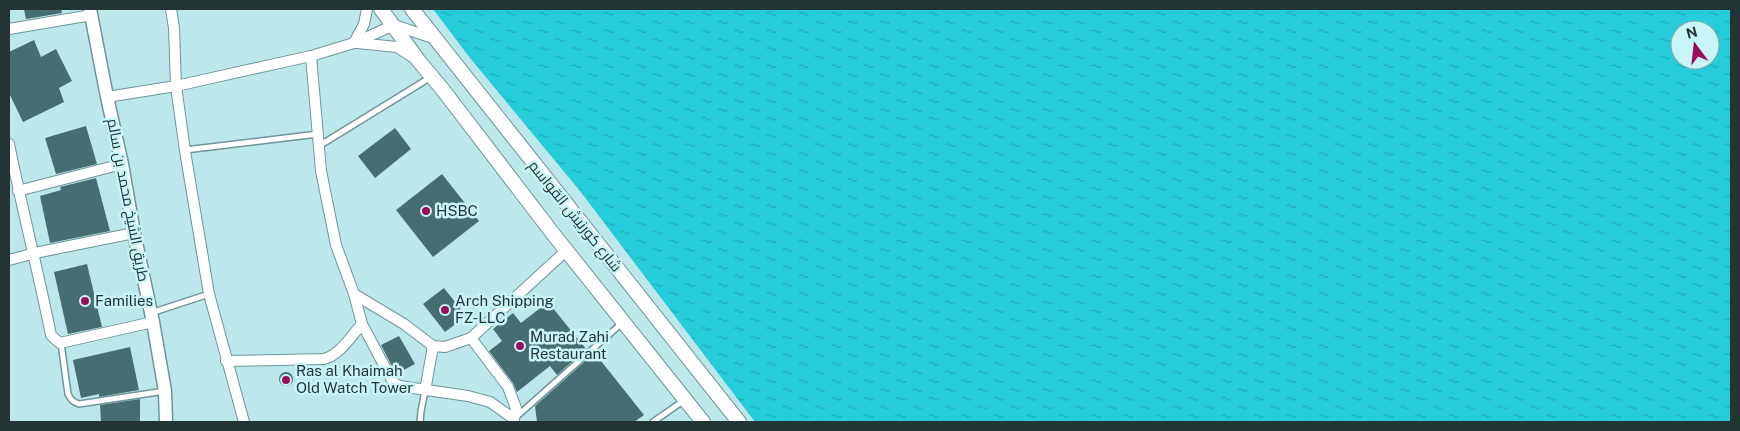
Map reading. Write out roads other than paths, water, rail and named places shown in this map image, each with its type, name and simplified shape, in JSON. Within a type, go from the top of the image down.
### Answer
[{"type":"main road","name":"شارع كورنيش القواسم","points":[[381,9],[418,60],[703,422]]},
{"type":"main road","name":"شارع كورنيش القواسم","points":[[412,9],[739,422]]},
{"type":"street","points":[[171,9],[174,28],[176,86],[209,294],[244,422]]},
{"type":"street","points":[[354,42],[364,24],[367,9]]},
{"type":"street","points":[[9,29],[91,12]]},
{"type":"street","name":"طريق الشيخ محمد بن سالم","points":[[91,12],[152,317],[165,391],[166,422]]},
{"type":"street","points":[[107,96],[176,86],[311,56],[354,42],[394,25],[434,38]]},
{"type":"street","points":[[354,42],[397,47],[418,60]]},
{"type":"street","points":[[311,56],[321,170],[336,245],[354,294],[362,324],[393,382],[399,386],[468,396],[490,402],[514,420],[516,408],[508,387],[471,338]]},
{"type":"street","points":[[9,144],[52,335],[55,339],[60,342],[152,317]]},
{"type":"street","points":[[18,190],[122,164]]},
{"type":"street","points":[[9,260],[134,233]]},
{"type":"street","points":[[354,294],[404,324],[433,346],[445,347],[471,338],[567,250]]},
{"type":"street","points":[[226,361],[324,359],[333,356],[362,324]]},
{"type":"street","points":[[425,390],[433,346]]},
{"type":"lane","points":[[319,147],[431,76]]},
{"type":"lane","points":[[185,150],[318,134]]},
{"type":"lane","points":[[152,317],[209,294]]},
{"type":"lane","points":[[514,420],[623,321]]},
{"type":"lane","points":[[60,342],[68,394],[74,402],[79,404],[165,391]]},
{"type":"lane","points":[[420,422],[420,411],[425,390]]},
{"type":"lane","points":[[653,422],[685,399]]},
{"type":"water","points":[[433,9],[1731,9],[1731,422],[755,422],[580,191],[470,58]]},
{"type":"place","name":"HSBC","points":[[426,211]]},
{"type":"place","name":"Families","points":[[85,301]]},
{"type":"place","name":"Arch Shipping FZ-LLC","points":[[445,310]]},
{"type":"place","name":"Murad Zahi Restaurant","points":[[520,346]]},
{"type":"place","name":"Ras al Khaimah Old Watch Tower","points":[[286,380]]}]
